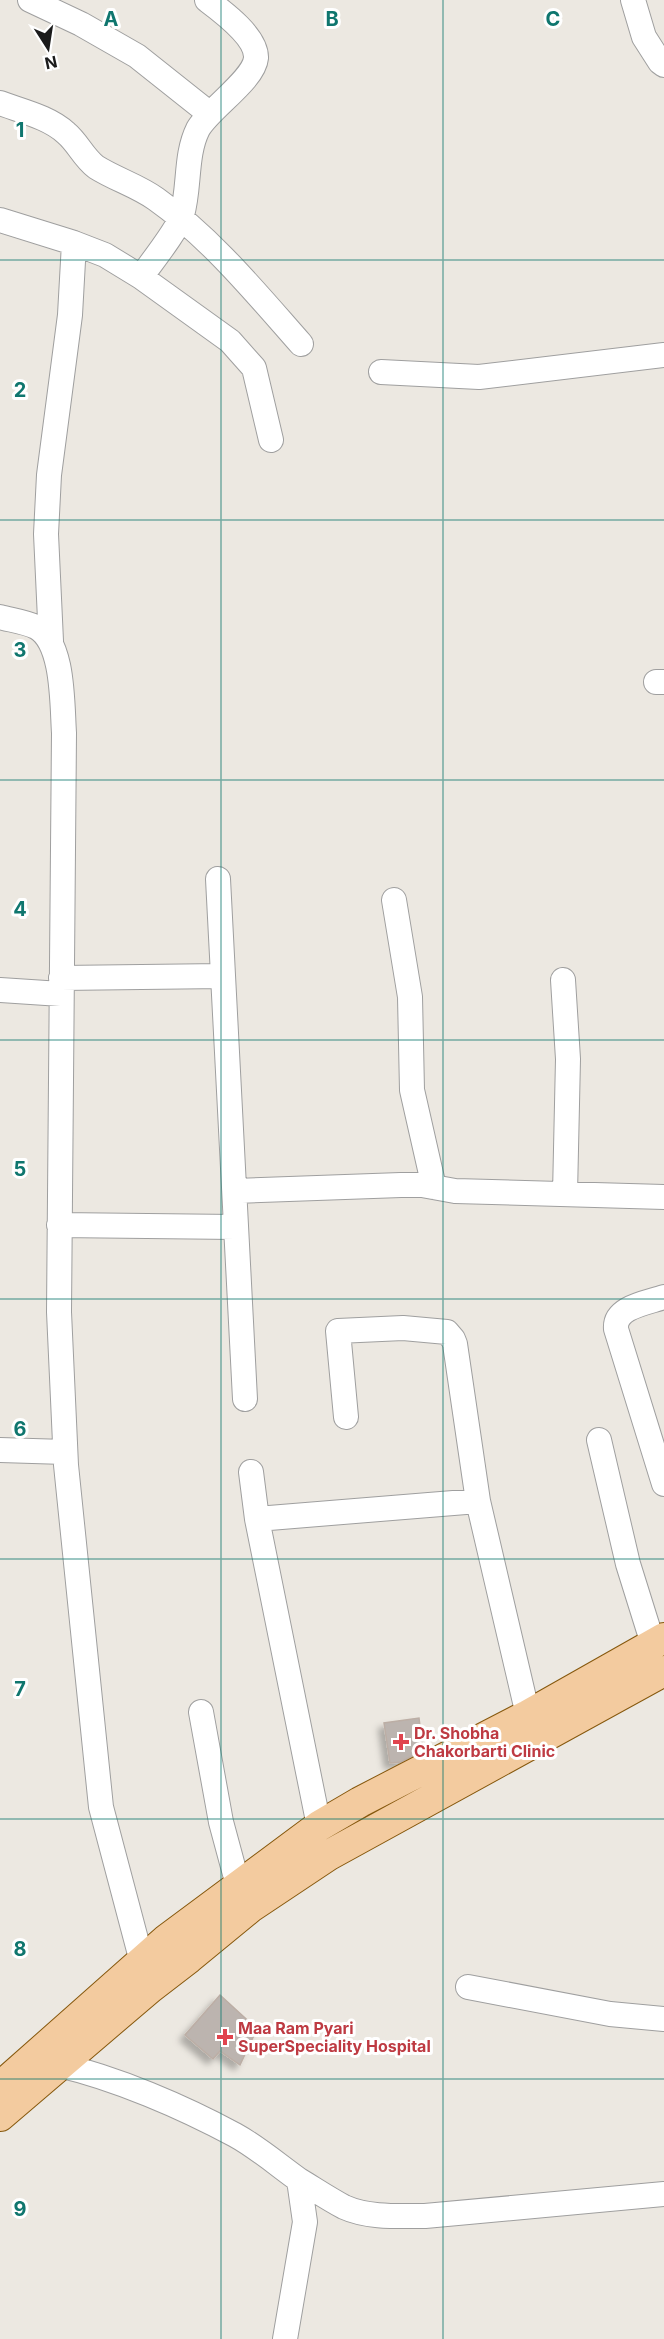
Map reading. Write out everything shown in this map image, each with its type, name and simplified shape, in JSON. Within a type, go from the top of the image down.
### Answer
[{"type":"main road","points":[[0,2087],[145,1974],[189,1959],[251,1907],[329,1855],[533,1727],[660,1651]]},
{"type":"main road","points":[[0,2116],[59,2065],[145,1974],[238,1885],[319,1826],[360,1802],[533,1727]]},
{"type":"street","points":[[30,0],[81,24],[136,56],[210,114]]},
{"type":"street","points":[[141,277],[181,218],[193,140],[199,127],[246,76],[256,61],[255,50],[250,39],[207,0]]},
{"type":"street","points":[[633,0],[644,37],[664,65]]},
{"type":"street","points":[[0,103],[59,127],[97,167],[154,197],[181,218],[250,286],[301,344]]},
{"type":"street","points":[[0,220],[105,255],[141,277],[230,341],[254,368],[271,440]]},
{"type":"street","points":[[74,243],[70,315],[49,475],[46,534],[51,641],[60,681],[64,733],[59,1312],[65,1452],[101,1807],[145,1974]]},
{"type":"street","points":[[381,372],[479,377],[664,355]]},
{"type":"street","points":[[0,617],[37,627],[51,641]]},
{"type":"street","points":[[218,879],[244,1399]]},
{"type":"street","points":[[394,900],[410,997],[412,1090],[434,1187]]},
{"type":"street","points":[[0,990],[222,976]]},
{"type":"street","points":[[563,980],[568,1059],[565,1194]]},
{"type":"street","points":[[235,1191],[401,1185],[455,1191],[664,1197]]},
{"type":"street","points":[[59,1225],[235,1227]]},
{"type":"street","points":[[664,1297],[630,1308],[618,1316],[615,1322],[664,1484]]},
{"type":"street","points":[[346,1417],[338,1331],[403,1328],[447,1332],[453,1339],[478,1501],[533,1727]]},
{"type":"street","points":[[599,1440],[628,1564],[660,1651]]},
{"type":"street","points":[[0,1450],[65,1452]]},
{"type":"street","points":[[251,1472],[257,1519],[319,1826]]},
{"type":"street","points":[[257,1519],[478,1501]]},
{"type":"street","points":[[201,1712],[221,1822],[238,1885]]},
{"type":"street","points":[[468,1987],[610,2014],[664,2019]]},
{"type":"street","points":[[59,2065],[86,2071],[157,2099],[236,2136],[299,2180],[346,2208],[371,2214],[425,2216],[664,2194]]},
{"type":"street","points":[[285,2339],[305,2222],[299,2180]]},
{"type":"building","points":[[419,1718],[423,1750],[401,1762],[390,1763],[384,1723]]},
{"type":"building","points":[[220,1995],[257,2029],[240,2065],[220,2051],[213,2059],[185,2035]]},
{"type":"place","name":"Dr. Shobha Chakorbarti Clinic","points":[[401,1742]]},
{"type":"place","name":"Maa Ram Pyari SuperSpeciality Hospital","points":[[225,2037]]}]
